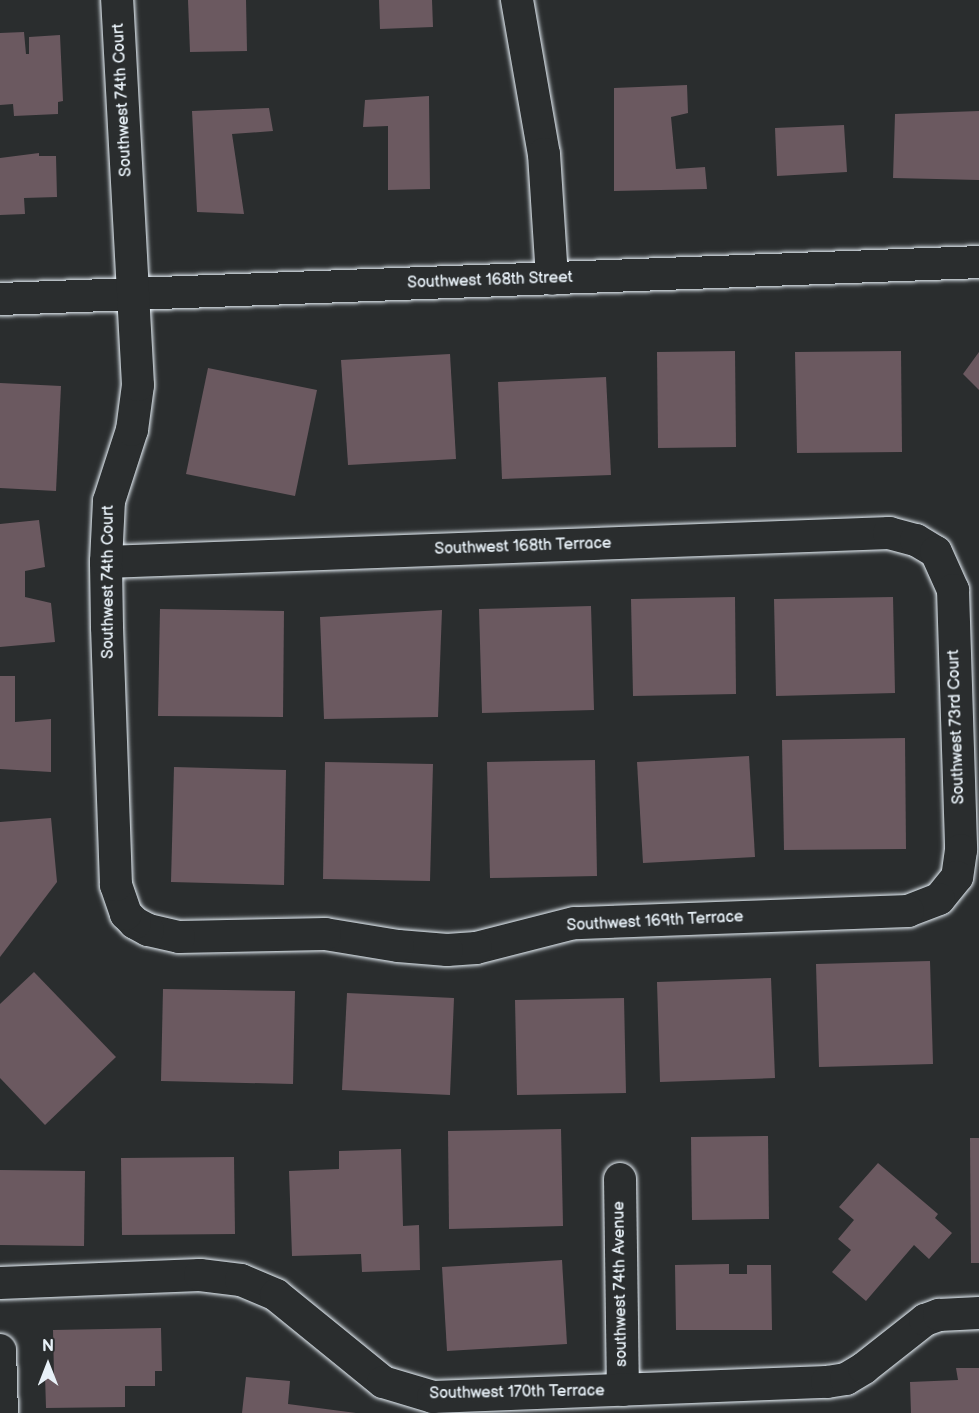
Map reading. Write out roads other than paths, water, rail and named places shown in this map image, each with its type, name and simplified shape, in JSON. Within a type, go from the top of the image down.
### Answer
[{"type":"street","name":"Southwest 74th Court","points":[[117,0],[135,294],[136,409],[109,501],[106,562],[116,871],[119,898],[126,914]]},
{"type":"street","points":[[517,0],[544,154],[552,279]]},
{"type":"street","name":"Southwest 168th Street","points":[[0,299],[979,262]]},
{"type":"street","name":"Southwest 168th Terrace","points":[[106,562],[889,533],[916,540],[936,552]]},
{"type":"street","name":"Southwest 73rd Court","points":[[936,552],[953,590],[968,708],[960,863],[957,877],[939,899]]},
{"type":"street","name":"Southwest 169th Terrace","points":[[126,914],[135,923],[162,935],[325,933],[398,946],[447,950],[476,948],[574,923],[884,913],[908,910],[939,899]]},
{"type":"street","name":"southwest 74th Avenue","points":[[620,1179],[623,1390]]},
{"type":"street","name":"Southwest 170th Terrace","points":[[0,1283],[222,1276],[259,1286],[276,1295],[361,1367],[383,1382],[415,1394],[623,1390],[846,1379],[925,1320],[979,1313]]},
{"type":"street","points":[[0,1350],[3,1413]]}]
